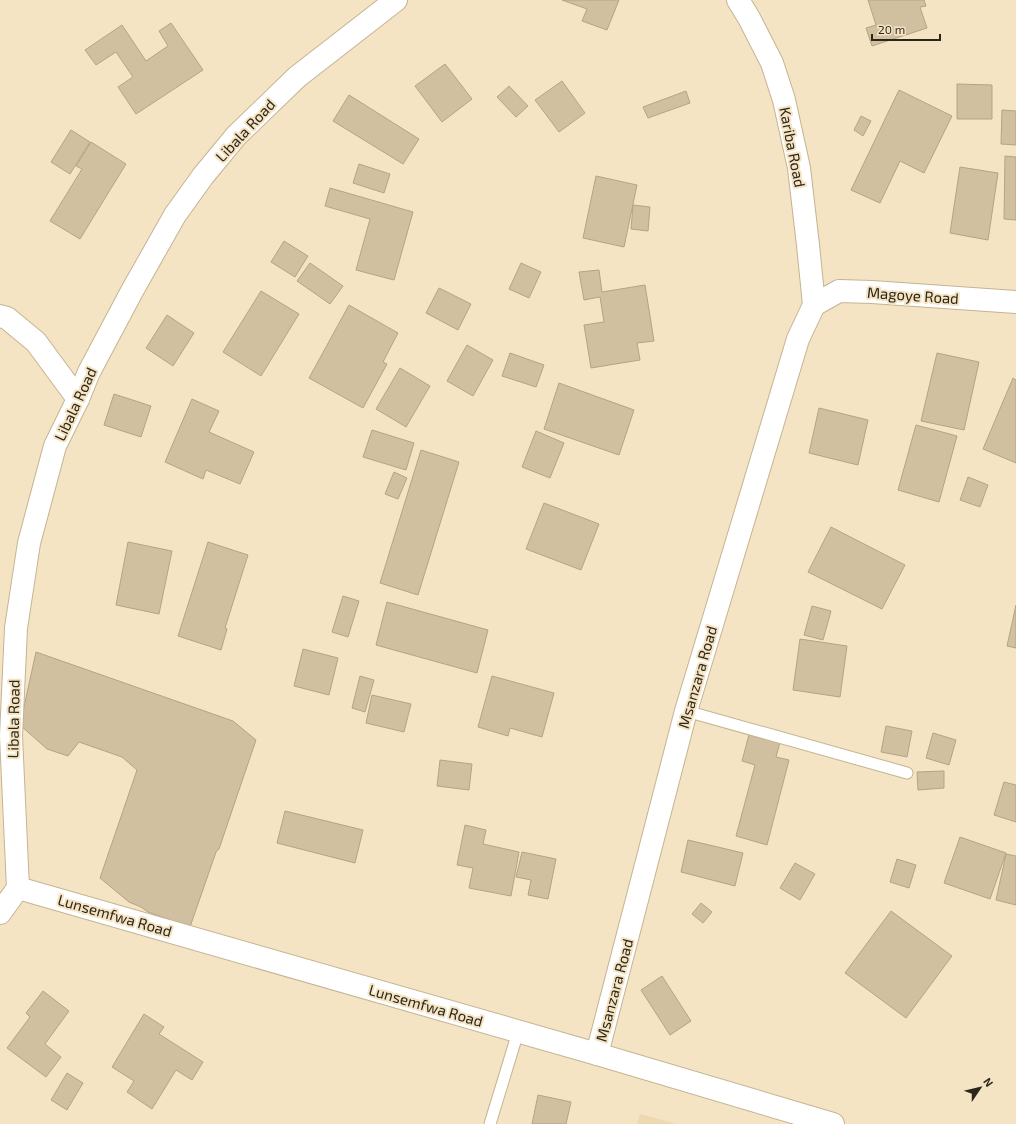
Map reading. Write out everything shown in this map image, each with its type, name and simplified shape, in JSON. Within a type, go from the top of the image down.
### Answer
[{"type":"street","name":"Libala Road","points":[[18,888],[11,736],[16,628],[29,543],[55,446],[78,399],[89,372],[132,291],[175,216],[203,176],[236,136],[297,76],[396,0]]},
{"type":"street","name":"Kariba Road","points":[[738,0],[772,63],[784,100],[799,168],[814,305]]},
{"type":"street","name":"Magoye Road","points":[[814,305],[839,291],[1016,302]]},
{"type":"street","name":"Msanzara Road","points":[[597,1054],[686,711],[798,339],[814,305]]},
{"type":"street","points":[[0,316],[7,318],[36,342],[78,399]]},
{"type":"street","points":[[0,913],[18,888]]},
{"type":"street","name":"Lunsemfwa Road","points":[[18,888],[597,1054],[833,1124]]},
{"type":"lane","points":[[686,711],[908,773]]},
{"type":"lane","points":[[490,1124],[518,1032]]},
{"type":"shaded area","points":[[640,1114],[677,1124],[637,1124]]},
{"type":"building","points":[[562,0],[619,0],[607,30],[582,21],[587,9]]},
{"type":"building","points":[[868,0],[924,0],[926,6],[920,7],[927,28],[872,46],[866,28],[876,25]]},
{"type":"building","points":[[171,23],[203,70],[136,114],[118,87],[133,77],[116,52],[96,65],[85,50],[122,25],[146,61],[168,46],[159,31]]},
{"type":"building","points":[[445,64],[472,99],[442,122],[415,86]]},
{"type":"building","points":[[562,81],[585,113],[559,132],[535,100]]},
{"type":"building","points":[[957,84],[992,85],[992,119],[957,119]]},
{"type":"building","points":[[509,86],[528,106],[516,117],[497,97]]},
{"type":"building","points":[[899,90],[952,116],[924,173],[900,161],[880,203],[851,190]]},
{"type":"building","points":[[686,91],[690,103],[648,118],[643,107]]},
{"type":"building","points":[[349,95],[419,139],[403,164],[333,121]]},
{"type":"building","points":[[1002,110],[1016,111],[1016,145],[1001,144]]},
{"type":"building","points":[[861,116],[871,121],[863,136],[854,130]]},
{"type":"building","points":[[71,130],[90,142],[70,174],[51,162]]},
{"type":"building","points":[[91,142],[126,164],[80,239],[50,221],[82,169],[76,166]]},
{"type":"building","points":[[1005,156],[1016,157],[1016,220],[1004,219]]},
{"type":"building","points":[[359,164],[390,174],[384,193],[353,183]]},
{"type":"building","points":[[960,167],[998,173],[988,240],[950,233]]},
{"type":"building","points":[[596,176],[637,185],[624,247],[583,238]]},
{"type":"building","points":[[330,188],[413,212],[394,280],[356,270],[370,219],[325,206]]},
{"type":"building","points":[[633,205],[650,207],[648,231],[631,229]]},
{"type":"building","points":[[284,241],[308,256],[295,277],[271,262]]},
{"type":"building","points":[[310,263],[343,286],[330,304],[297,281]]},
{"type":"building","points":[[521,263],[541,272],[529,298],[509,289]]},
{"type":"building","points":[[599,270],[602,292],[645,285],[654,341],[637,343],[640,360],[591,368],[584,325],[604,322],[600,297],[584,300],[579,272]]},
{"type":"building","points":[[439,288],[471,304],[458,330],[426,313]]},
{"type":"building","points":[[261,291],[299,314],[261,376],[223,352]]},
{"type":"building","points":[[349,305],[398,333],[383,362],[387,364],[363,408],[309,378]]},
{"type":"building","points":[[167,315],[194,333],[173,366],[146,348]]},
{"type":"building","points":[[467,345],[493,360],[473,396],[447,381]]},
{"type":"building","points":[[510,353],[544,365],[536,387],[502,376]]},
{"type":"building","points":[[937,353],[979,362],[964,430],[921,421]]},
{"type":"building","points":[[400,368],[430,386],[406,427],[376,409]]},
{"type":"building","points":[[1013,378],[1016,380],[1016,463],[983,449]]},
{"type":"building","points":[[559,383],[634,410],[619,455],[544,429]]},
{"type":"building","points":[[114,394],[151,406],[141,437],[104,425]]},
{"type":"building","points":[[192,399],[219,411],[209,432],[254,452],[240,484],[206,470],[203,479],[165,462]]},
{"type":"building","points":[[819,408],[868,420],[858,465],[809,453]]},
{"type":"building","points":[[916,425],[957,436],[939,502],[898,490]]},
{"type":"building","points":[[372,430],[414,443],[406,470],[363,457]]},
{"type":"building","points":[[536,431],[564,443],[550,478],[522,467]]},
{"type":"building","points":[[421,450],[459,462],[418,595],[380,583]]},
{"type":"building","points":[[394,472],[407,478],[398,499],[385,494]]},
{"type":"building","points":[[968,477],[988,485],[980,507],[960,500]]},
{"type":"building","points":[[544,503],[599,524],[581,570],[526,549]]},
{"type":"building","points":[[831,527],[905,565],[882,609],[808,572]]},
{"type":"building","points":[[128,542],[172,551],[159,614],[116,605]]},
{"type":"building","points":[[208,542],[248,555],[225,628],[227,629],[221,650],[178,636]]},
{"type":"building","points":[[343,596],[359,601],[348,637],[332,632]]},
{"type":"building","points":[[387,602],[488,630],[477,673],[376,645]]},
{"type":"building","points":[[1016,605],[1016,648],[1007,646]]},
{"type":"building","points":[[812,606],[831,611],[823,640],[804,635]]},
{"type":"building","points":[[800,639],[847,646],[840,697],[793,690]]},
{"type":"building","points":[[303,649],[338,658],[329,695],[294,686]]},
{"type":"building","points":[[36,652],[233,721],[256,740],[219,849],[216,852],[190,927],[148,912],[129,902],[100,878],[137,770],[122,757],[79,742],[68,756],[47,749],[20,725]]},
{"type":"building","points":[[360,676],[374,680],[365,712],[352,708]]},
{"type":"building","points":[[492,676],[554,693],[542,737],[510,728],[508,736],[478,727]]},
{"type":"building","points":[[372,695],[411,704],[404,732],[366,723]]},
{"type":"building","points":[[886,726],[912,731],[907,757],[881,752]]},
{"type":"building","points":[[750,731],[781,739],[776,757],[789,760],[767,845],[736,836],[755,765],[742,761]]},
{"type":"building","points":[[933,733],[956,740],[949,765],[926,758]]},
{"type":"building","points":[[440,760],[472,764],[469,790],[437,786]]},
{"type":"building","points":[[944,771],[944,788],[918,790],[917,772]]},
{"type":"building","points":[[1004,782],[1016,785],[1016,822],[994,815]]},
{"type":"building","points":[[285,811],[363,830],[355,863],[277,843]]},
{"type":"building","points":[[465,825],[486,830],[483,844],[519,852],[511,896],[469,888],[473,868],[457,865]]},
{"type":"building","points":[[960,837],[1006,853],[990,899],[944,883]]},
{"type":"building","points":[[688,840],[743,853],[735,886],[681,872]]},
{"type":"building","points":[[522,852],[556,859],[548,899],[528,895],[531,880],[516,877]]},
{"type":"building","points":[[1006,854],[1016,856],[1016,905],[996,900]]},
{"type":"building","points":[[897,859],[916,865],[909,888],[890,882]]},
{"type":"building","points":[[795,863],[815,874],[800,900],[780,888]]},
{"type":"building","points":[[701,903],[712,912],[703,923],[692,914]]},
{"type":"building","points":[[891,911],[952,956],[906,1018],[845,973]]},
{"type":"building","points":[[662,976],[691,1021],[670,1035],[641,990]]},
{"type":"building","points":[[43,991],[69,1011],[45,1044],[61,1057],[46,1077],[7,1048],[30,1017],[26,1013]]},
{"type":"building","points":[[144,1014],[164,1027],[159,1034],[203,1062],[192,1080],[176,1070],[152,1109],[127,1092],[134,1081],[112,1067]]},
{"type":"building","points":[[67,1073],[83,1083],[67,1110],[51,1100]]},
{"type":"building","points":[[538,1095],[571,1102],[566,1124],[532,1124]]}]
